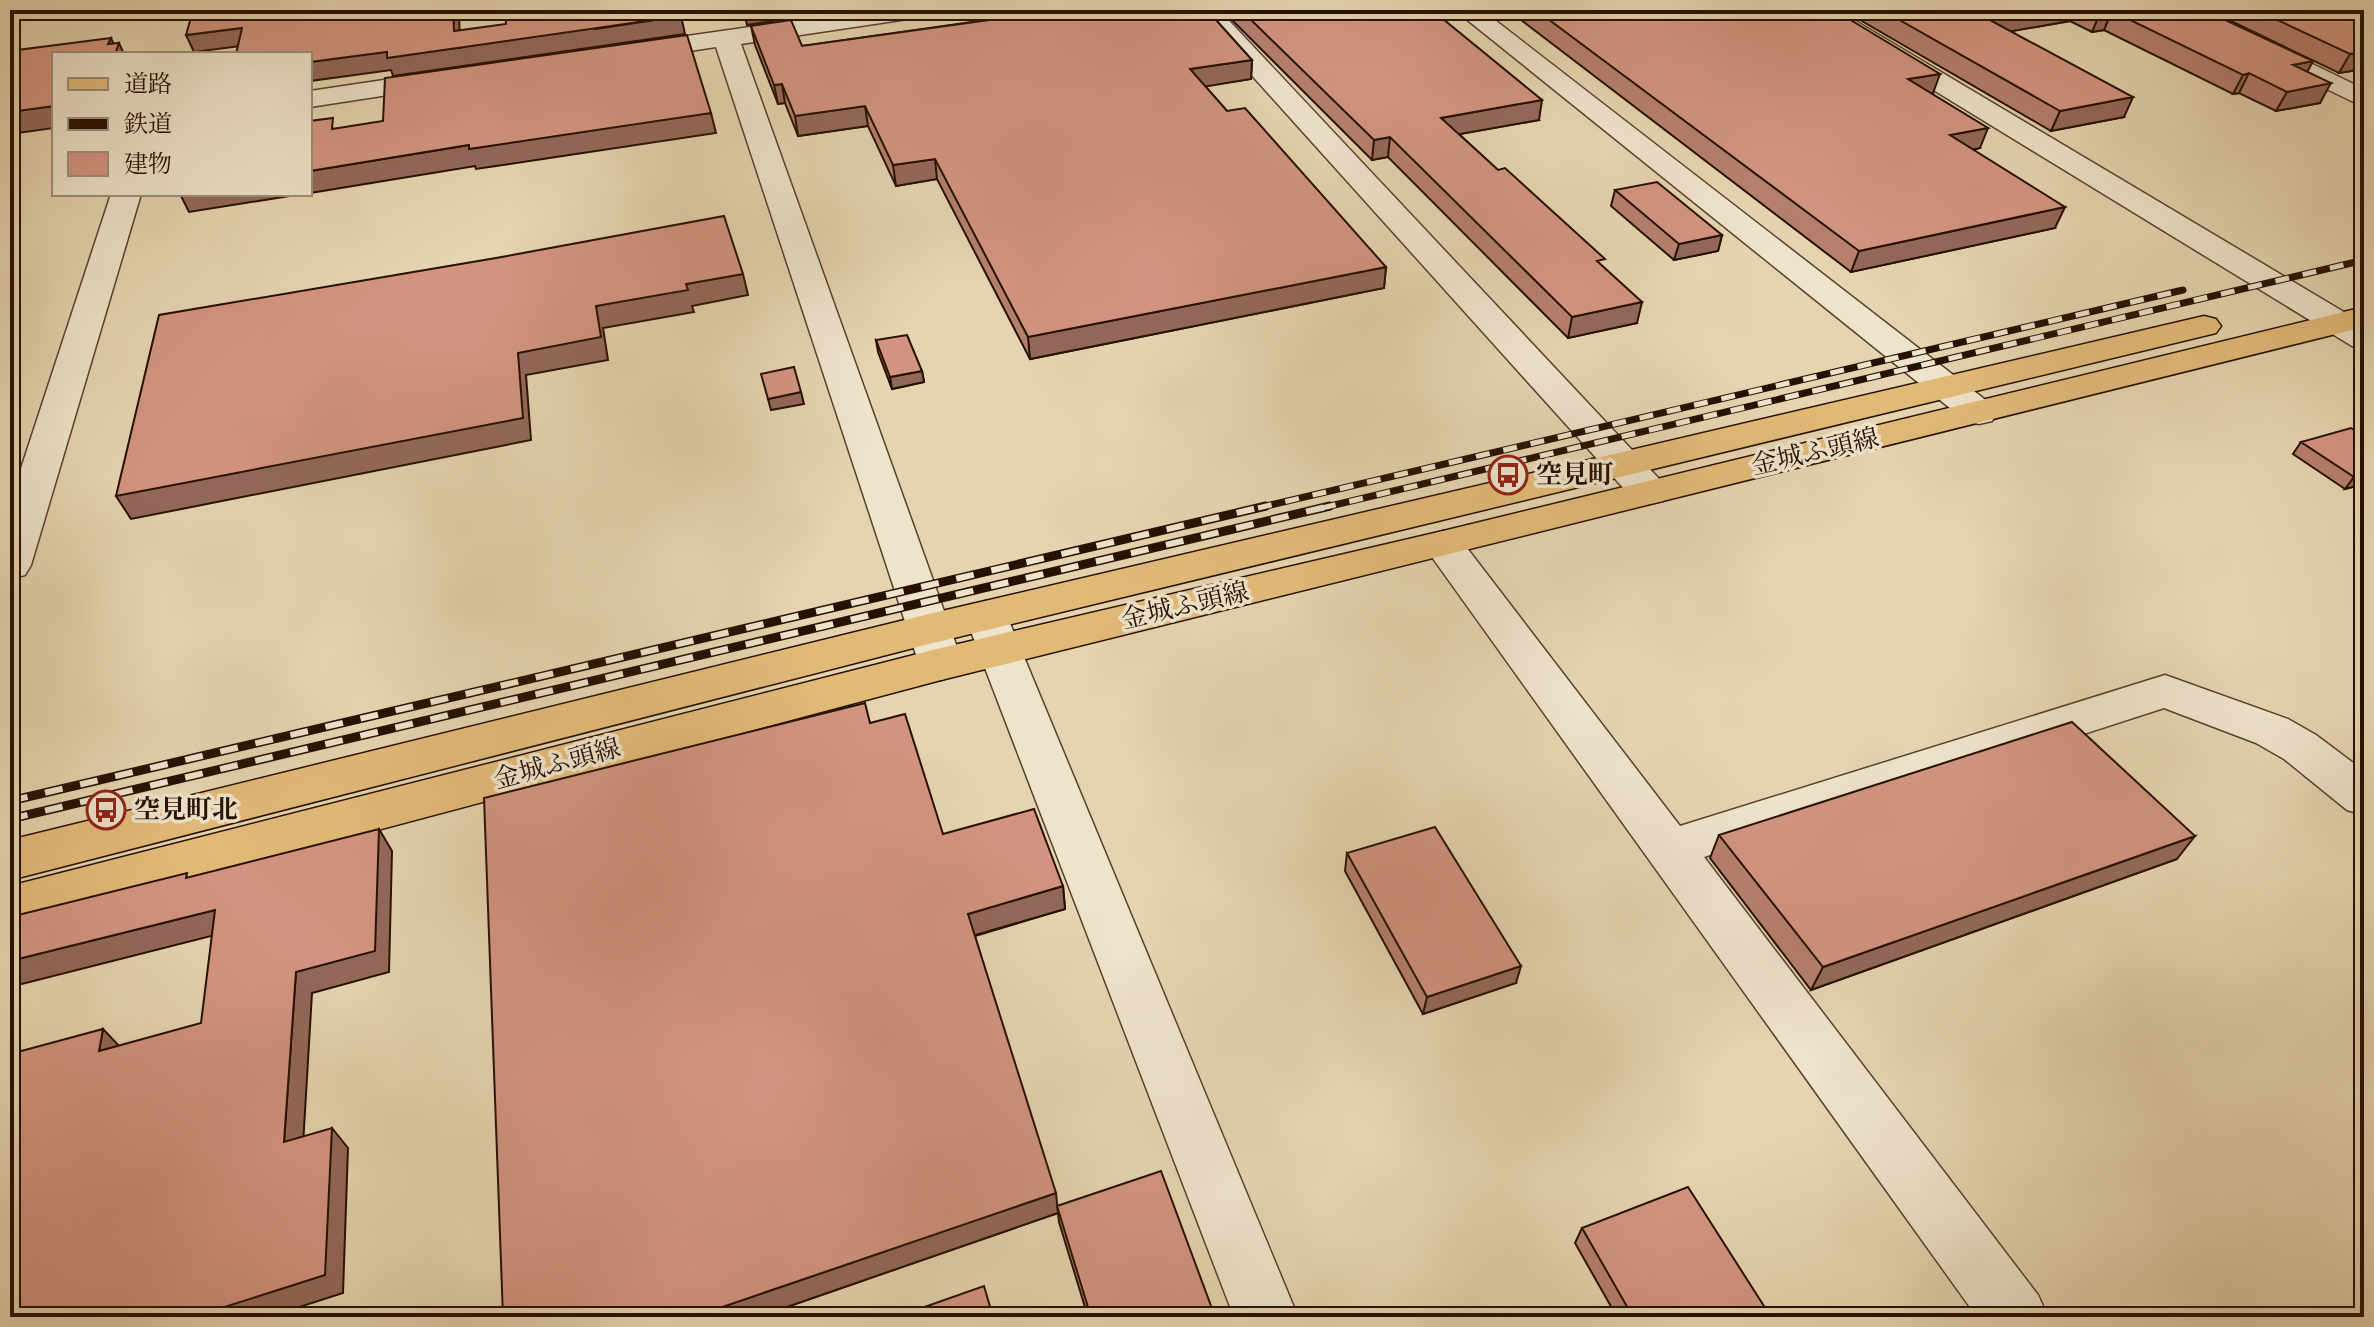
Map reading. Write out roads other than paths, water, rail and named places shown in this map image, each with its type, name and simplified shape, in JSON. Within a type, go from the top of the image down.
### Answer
[{"type":"main road","name":"金城ふ頭線","points":[[10,860],[935,647],[1637,477],[1979,413],[2342,320],[2364,287]]},
{"type":"main road","name":"金城ふ頭線","points":[[992,633],[1443,544],[1637,477],[1947,386],[2342,320]]},
{"type":"main road","name":"金城ふ頭線","points":[[10,907],[935,647]]},
{"type":"street","points":[[603,56],[921,10]]},
{"type":"street","points":[[1205,10],[1637,477]]},
{"type":"street","points":[[1467,10],[1979,413]]},
{"type":"street","points":[[1820,10],[2342,320]]},
{"type":"street","points":[[2182,10],[2364,99]]},
{"type":"street","points":[[726,38],[935,647]]},
{"type":"street","points":[[312,99],[464,76]]},
{"type":"street","points":[[10,565],[125,196]]},
{"type":"street","points":[[1443,544],[2016,1317]]},
{"type":"street","points":[[992,633],[1266,1317]]},
{"type":"street","points":[[1669,849],[2165,691],[2272,731],[2320,761],[2364,797]]},
{"type":"railway","points":[[1322,508],[2364,260]]},
{"type":"railway","points":[[1258,508],[2183,290]]},
{"type":"railway","points":[[10,801],[1266,506]]},
{"type":"railway","points":[[10,819],[1330,506]]},
{"type":"place","name":"空見町","points":[[1508,475]]},
{"type":"place","name":"空見町北","points":[[106,810]]}]
